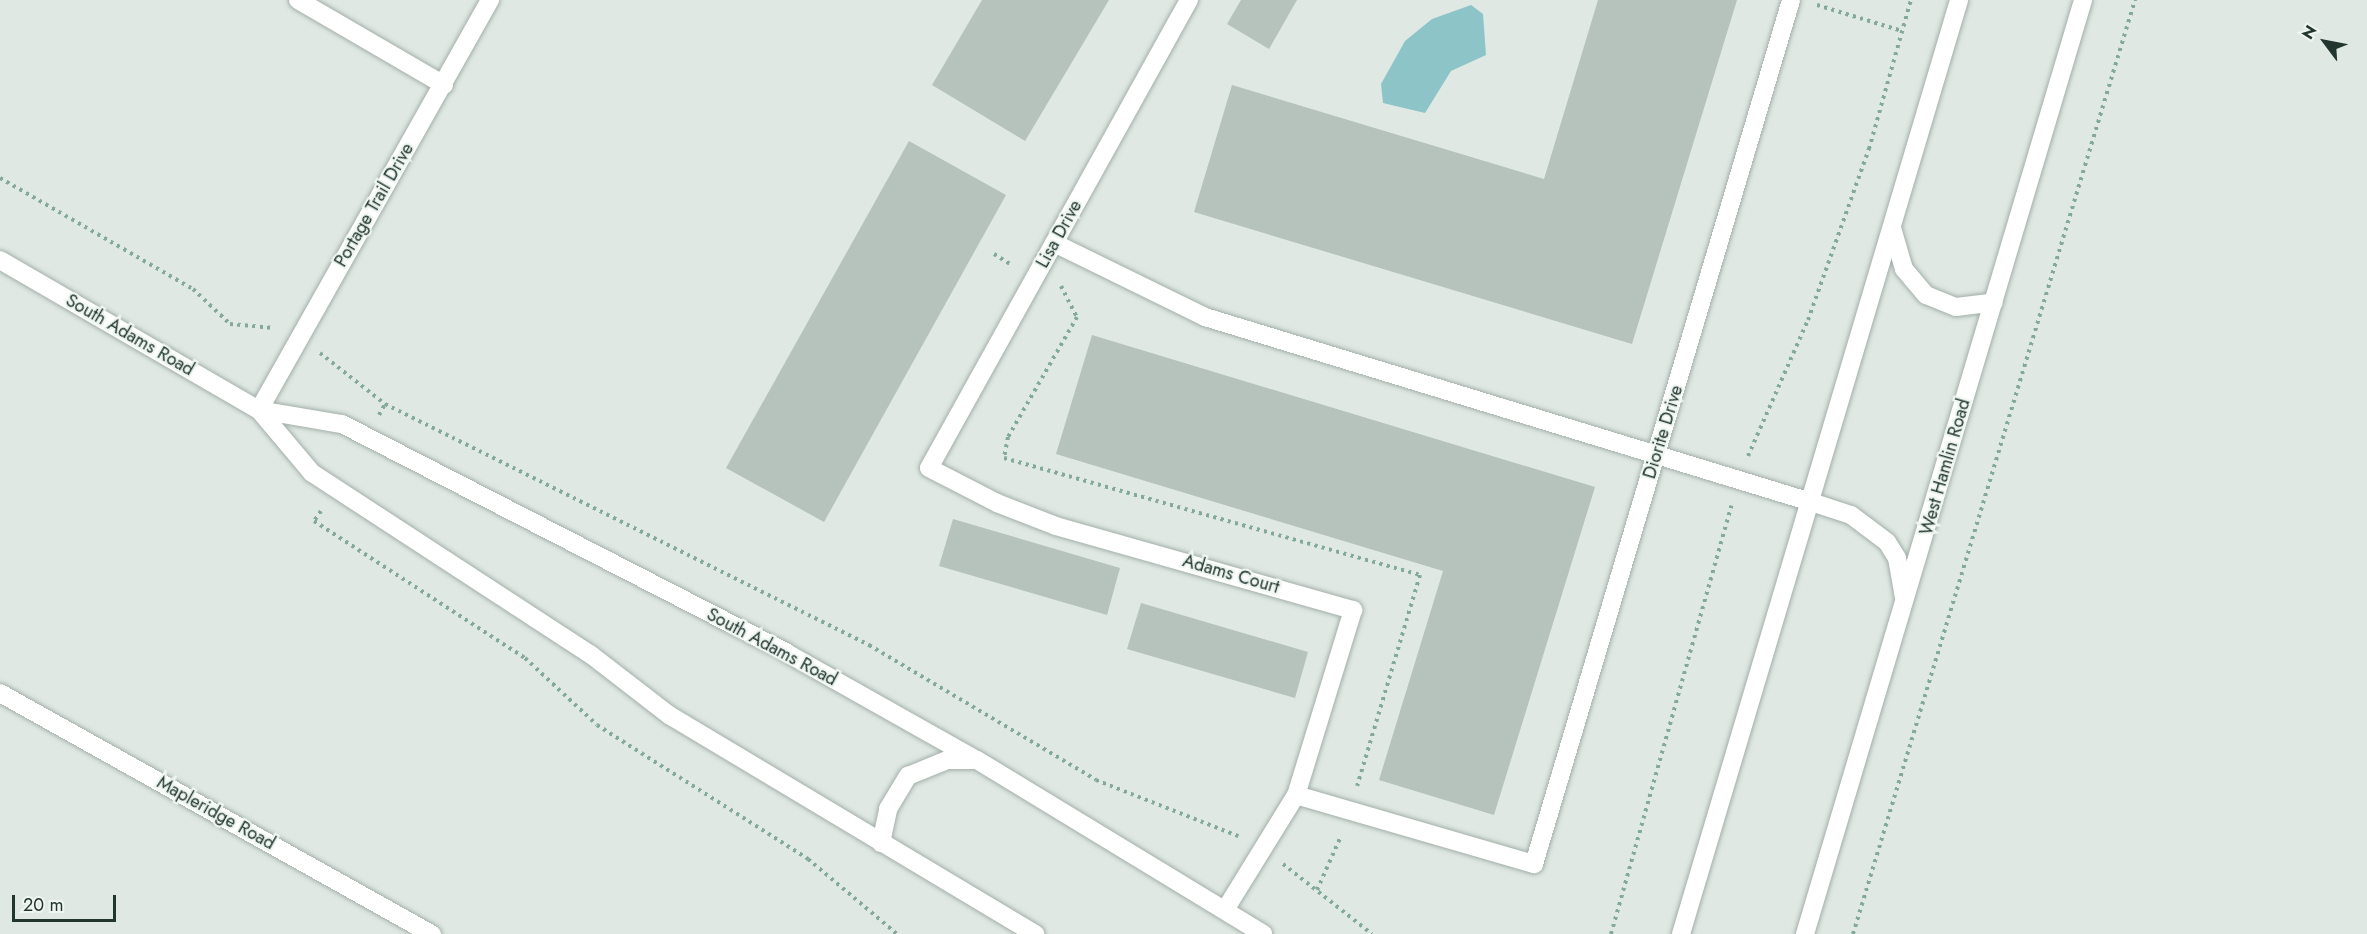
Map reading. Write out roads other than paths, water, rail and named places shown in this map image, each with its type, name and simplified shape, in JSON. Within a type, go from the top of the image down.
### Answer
[{"type":"main road","points":[[298,0],[444,85]]},
{"type":"main road","name":"Portage Trail Drive","points":[[259,410],[490,0]]},
{"type":"main road","name":"Lisa Drive","points":[[929,468],[1189,0]]},
{"type":"main road","points":[[1681,934],[1959,0]]},
{"type":"main road","name":"West Hamlin Road","points":[[1805,934],[2084,0]]},
{"type":"main road","name":"Diorite Drive","points":[[1296,795],[1534,864],[1656,454],[1799,1]]},
{"type":"main road","points":[[1892,223],[1904,269],[1926,295],[1956,308],[1994,302]]},
{"type":"main road","points":[[1054,243],[1205,317],[1851,515],[1887,542],[1902,576],[1905,604]]},
{"type":"main road","name":"South Adams Road","points":[[0,260],[259,410],[312,474],[590,654],[669,715],[1035,934]]},
{"type":"main road","name":"South Adams Road","points":[[259,410],[342,424],[785,652],[977,760],[1263,934]]},
{"type":"main road","name":"Adams Court","points":[[929,468],[997,503],[1056,526],[1353,610],[1296,795],[1225,910]]},
{"type":"main road","name":"Mapleridge Road","points":[[0,693],[432,934]]},
{"type":"main road","points":[[881,843],[888,809],[908,776],[947,760],[977,760]]},
{"type":"water","points":[[1471,5],[1483,14],[1486,55],[1451,71],[1425,113],[1383,103],[1381,84],[1405,41],[1432,19]]}]
